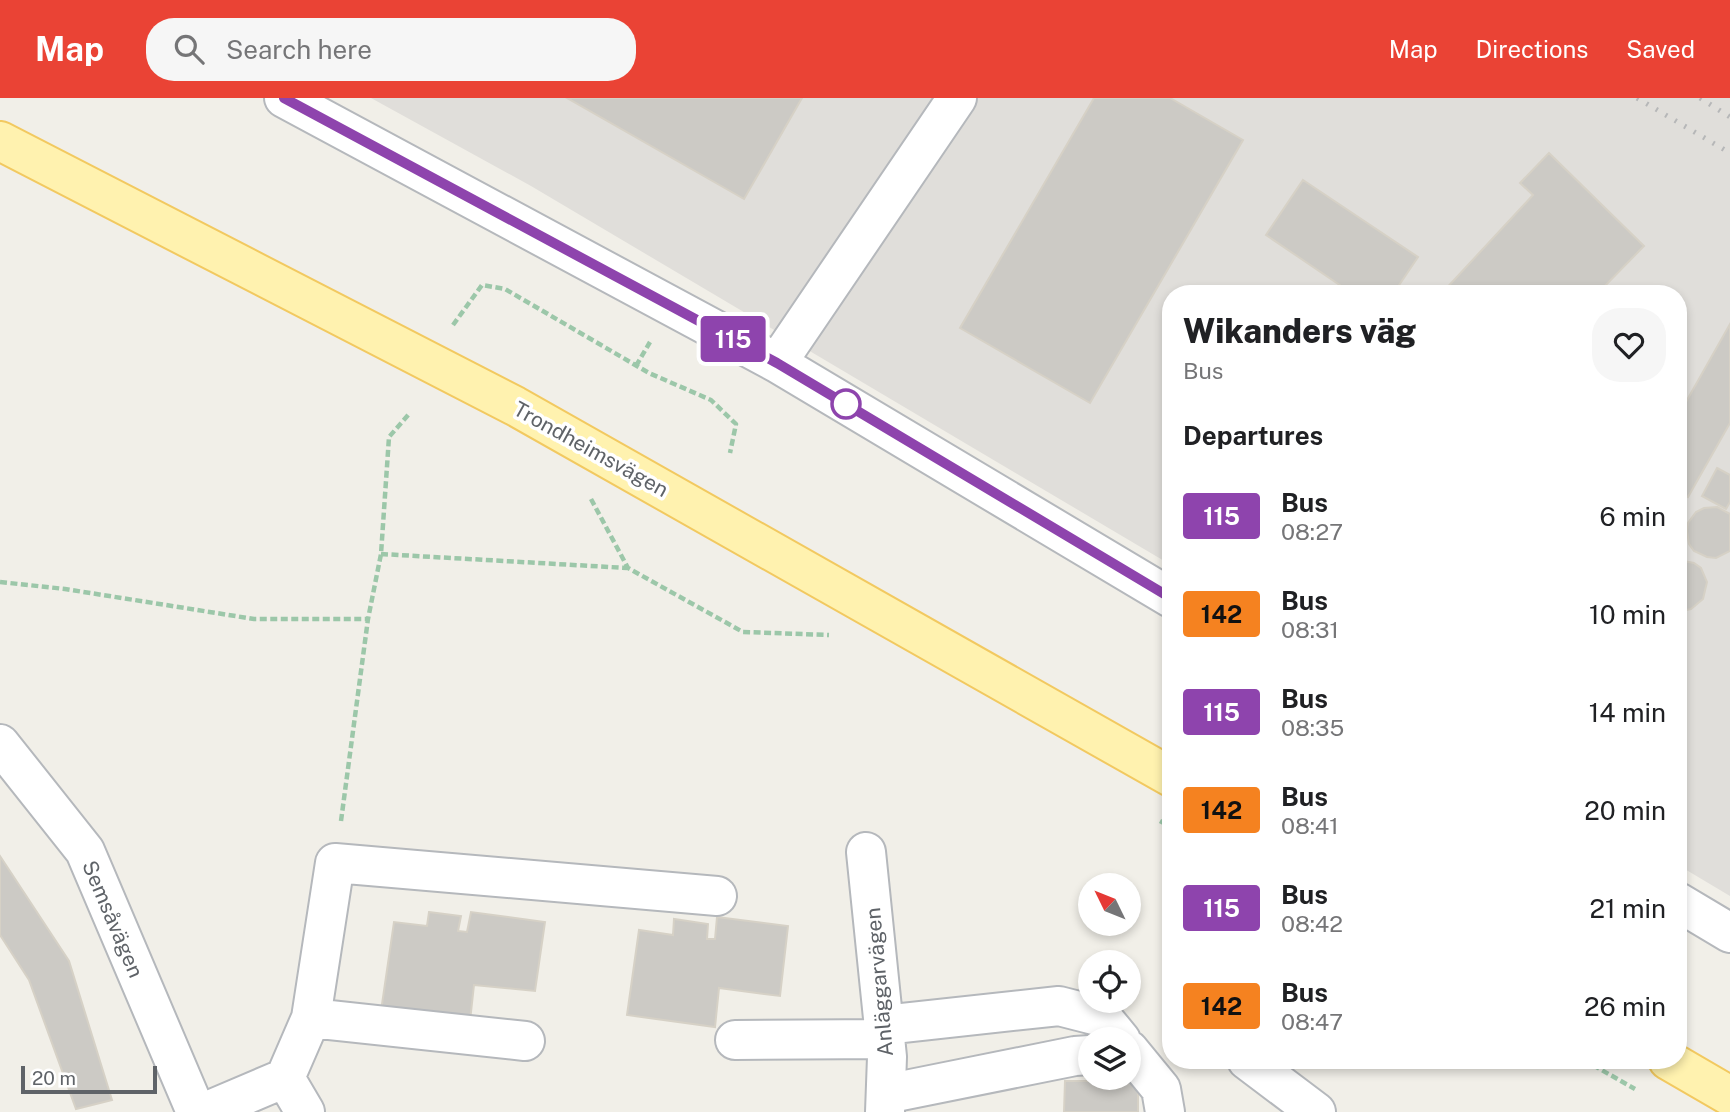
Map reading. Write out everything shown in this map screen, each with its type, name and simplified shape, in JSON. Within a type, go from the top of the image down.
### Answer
[{"type":"main road","name":"Trondheimsvägen","points":[[0,141],[515,406],[1162,773]]},
{"type":"main road","points":[[1684,1069],[1730,1096]]},
{"type":"street","points":[[284,98],[777,363],[1162,593]]},
{"type":"street","points":[[777,363],[957,98]]},
{"type":"street","name":"Semsåvägen","points":[[0,744],[85,851],[196,1112]]},
{"type":"street","name":"Anläggarvägen","points":[[866,852],[885,1032],[885,1103]]},
{"type":"street","points":[[205,1112],[285,1078],[312,1018],[335,863],[718,896]]},
{"type":"street","points":[[1687,907],[1730,933]]},
{"type":"street","points":[[735,1040],[885,1032],[1059,1006],[1102,1017],[1110,1027]]},
{"type":"street","points":[[312,1018],[525,1041]]},
{"type":"street","points":[[1141,1050],[1162,1051]]},
{"type":"street","points":[[885,1103],[1078,1056]]},
{"type":"street","points":[[1141,1065],[1161,1089],[1165,1112]]},
{"type":"street","points":[[1259,1069],[1316,1112]]},
{"type":"street","points":[[285,1078],[305,1112]]},
{"type":"path","points":[[450,328],[482,285],[505,289],[649,373],[711,400],[736,424],[730,453]]},
{"type":"path","points":[[335,863],[368,619],[381,554],[389,438],[410,414]]},
{"type":"path","points":[[590,497],[628,568]]},
{"type":"path","points":[[381,554],[628,568],[743,632],[833,636]]},
{"type":"path","points":[[0,582],[65,589],[254,619],[368,619]]},
{"type":"path","points":[[1600,1069],[1641,1093]]},
{"type":"shaded area","points":[[371,98],[1730,98],[1730,896],[1687,870],[1687,285],[1162,285],[1162,560],[531,186]]},
{"type":"building","points":[[567,98],[802,98],[744,199]]},
{"type":"building","points":[[1094,98],[1170,98],[1243,140],[1090,403],[960,328]]},
{"type":"building","points":[[1549,153],[1644,246],[1606,285],[1449,285],[1533,195],[1520,183]]},
{"type":"building","points":[[1303,180],[1418,257],[1399,285],[1340,285],[1266,235]]},
{"type":"building","points":[[1730,324],[1730,423],[1688,497],[1687,496],[1687,400]]},
{"type":"building","points":[[1717,468],[1730,475],[1730,502],[1726,509],[1702,496]]},
{"type":"building","points":[[1717,507],[1730,514],[1730,551],[1716,558],[1694,551],[1689,544],[1687,531],[1688,523],[1696,512]]},
{"type":"building","points":[[1687,562],[1701,568],[1707,582],[1703,599],[1687,610]]},
{"type":"building","points":[[0,856],[69,961],[112,1100],[76,1109],[29,980],[0,935]]},
{"type":"building","points":[[429,912],[461,916],[458,931],[467,932],[471,912],[545,922],[535,991],[474,985],[470,1021],[381,1011],[394,922],[427,926]]},
{"type":"building","points":[[717,917],[788,926],[780,996],[719,988],[715,1027],[627,1015],[639,930],[673,935],[674,919],[708,924],[707,939],[715,939]]},
{"type":"building","points":[[1065,1081],[1078,1081],[1078,1090],[1138,1090],[1138,1112],[1064,1112]]},
{"type":"railway","points":[[1637,98],[1730,153]]},
{"type":"railway","points":[[1700,98],[1730,117]]},
{"type":"bus line","name":"115","points":[[284,98],[777,363],[1162,593]]}]
